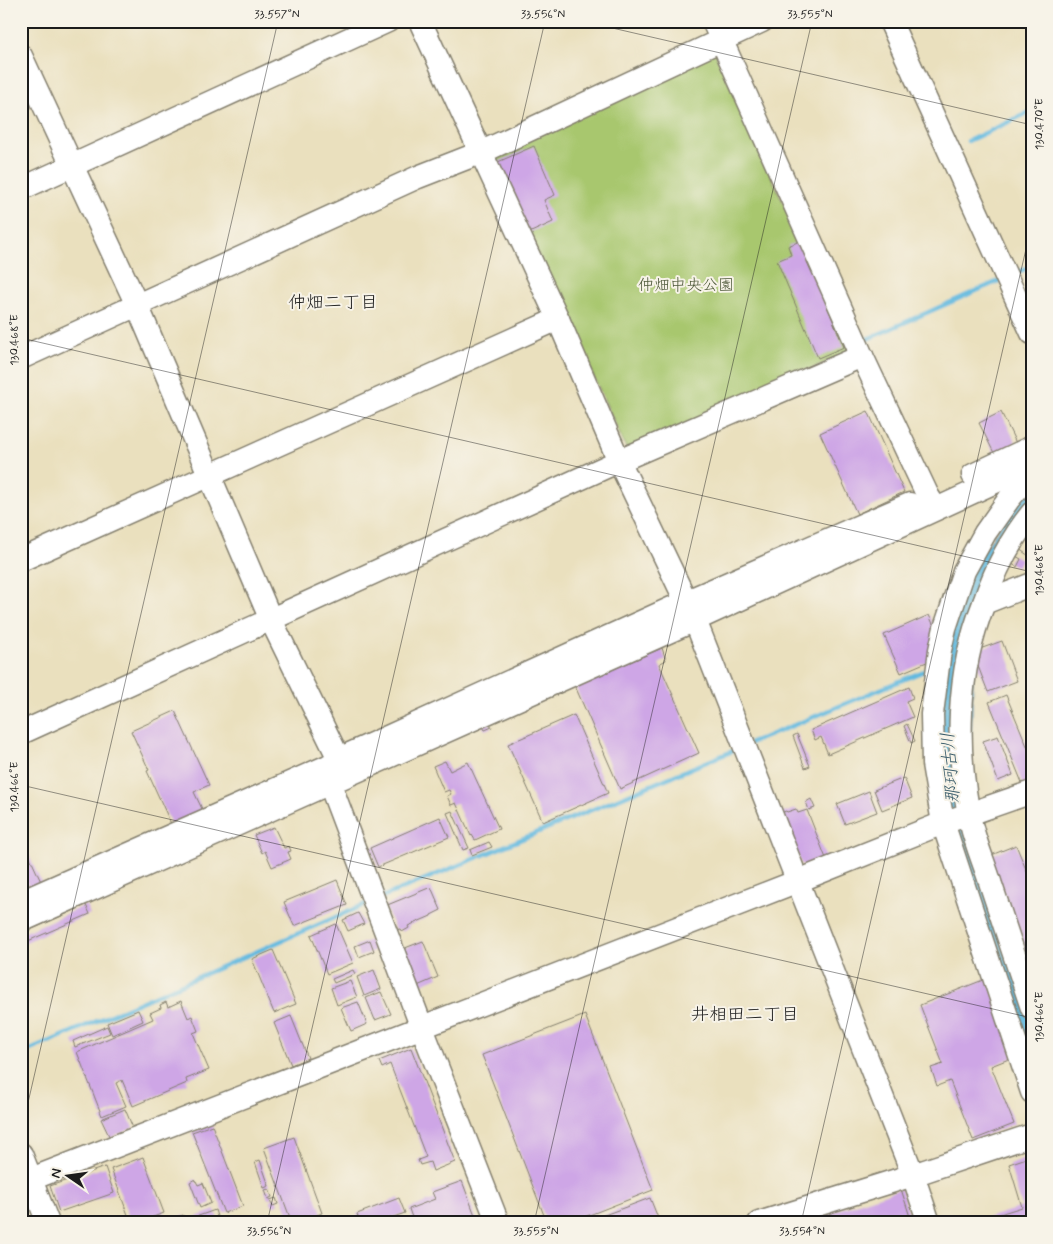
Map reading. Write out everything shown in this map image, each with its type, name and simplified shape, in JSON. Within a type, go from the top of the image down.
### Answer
[{"type":"street","points":[[21,189],[388,21]]},
{"type":"street","points":[[420,21],[558,319],[618,461],[690,611],[913,1175],[929,1223]]},
{"type":"street","points":[[21,358],[410,181],[482,152],[717,31],[762,21]]},
{"type":"street","points":[[890,21],[1032,333]]},
{"type":"street","points":[[717,31],[862,356],[932,502]]},
{"type":"street","points":[[21,56],[137,305],[333,769],[333,792],[498,1223]]},
{"type":"street","points":[[21,560],[558,319]]},
{"type":"street","points":[[21,733],[618,461],[862,356]]},
{"type":"street","points":[[932,502],[1032,447]]},
{"type":"street","points":[[21,902],[333,769],[932,502],[1032,464]]},
{"type":"street","points":[[1032,471],[1009,498],[985,533],[964,571],[945,628],[936,674],[932,714],[933,764],[943,823],[1032,1092]]},
{"type":"street","points":[[1032,513],[1008,547],[992,578],[979,616],[968,659],[960,714],[963,780],[971,824],[1032,1008]]},
{"type":"street","points":[[984,603],[1032,584]]},
{"type":"street","points":[[21,921],[333,769]]},
{"type":"street","points":[[26,1181],[943,823],[1032,792]]},
{"type":"street","points":[[759,1223],[913,1175],[1032,1135]]},
{"type":"street","points":[[21,1154],[26,1181],[48,1223]]},
{"type":"green space","name":"仲畑中央公園","points":[[715,53],[851,351],[627,450],[492,154]]},
{"type":"water","name":"那珂古川","points":[[1032,478],[1032,505],[975,613],[969,827],[1032,1022],[1032,1083],[944,809],[940,681],[969,573]]},
{"type":"building","points":[[534,146],[555,195],[544,200],[553,222],[529,233],[498,162]]},
{"type":"building","points":[[800,241],[844,347],[818,358],[777,261],[791,255],[788,246]]},
{"type":"building","points":[[868,411],[904,492],[857,514],[820,433]]},
{"type":"building","points":[[1001,412],[1016,443],[994,453],[979,423]]},
{"type":"building","points":[[1032,531],[1032,558],[1019,549]]},
{"type":"building","points":[[1014,555],[1021,559],[1017,567],[1009,562]]},
{"type":"building","points":[[929,615],[937,633],[929,661],[901,673],[884,635]]},
{"type":"building","points":[[1002,641],[1017,681],[988,692],[976,661],[980,659],[977,650]]},
{"type":"building","points":[[662,648],[666,660],[659,664],[699,753],[620,789],[575,686]]},
{"type":"building","points":[[909,687],[913,698],[906,701],[913,717],[828,754],[821,737],[815,740],[811,730]]},
{"type":"building","points":[[1006,695],[1032,758],[1032,781],[1023,785],[989,702]]},
{"type":"building","points":[[175,711],[209,785],[194,792],[203,811],[172,826],[131,731]]},
{"type":"building","points":[[574,715],[608,793],[543,822],[508,744]]},
{"type":"building","points":[[489,722],[492,727],[485,730],[482,725]]},
{"type":"building","points":[[907,724],[915,741],[911,743],[904,726]]},
{"type":"building","points":[[797,734],[810,766],[805,768],[793,736]]},
{"type":"building","points":[[998,736],[1013,775],[998,781],[983,741]]},
{"type":"building","points":[[445,761],[450,771],[468,762],[499,829],[475,840],[471,836],[456,803],[451,805],[447,796],[451,794],[449,790],[444,792],[433,766]]},
{"type":"building","points":[[904,778],[912,798],[882,810],[874,790]]},
{"type":"building","points":[[869,791],[877,812],[845,824],[837,804]]},
{"type":"building","points":[[811,799],[815,808],[809,810],[806,802]]},
{"type":"building","points":[[796,809],[798,813],[807,810],[827,861],[805,869],[802,866],[781,813]]},
{"type":"building","points":[[452,811],[469,848],[463,850],[447,813]]},
{"type":"building","points":[[440,817],[449,837],[378,867],[370,848]]},
{"type":"building","points":[[274,827],[284,848],[289,846],[291,851],[288,852],[291,859],[272,867],[265,851],[262,853],[254,835]]},
{"type":"building","points":[[23,842],[42,884],[30,889],[21,871],[21,843]]},
{"type":"building","points":[[489,842],[492,847],[472,855],[470,850]]},
{"type":"building","points":[[1016,845],[1032,884],[1032,958],[1028,960],[1026,954],[1023,955],[1010,920],[1014,918],[989,856]]},
{"type":"building","points":[[337,880],[347,905],[294,926],[284,902]]},
{"type":"building","points":[[431,887],[441,910],[408,926],[409,928],[402,932],[400,929],[395,930],[385,906]]},
{"type":"building","points":[[86,905],[90,914],[21,944],[21,934]]},
{"type":"building","points":[[358,913],[364,924],[348,931],[343,920]]},
{"type":"building","points":[[336,924],[353,963],[327,974],[311,935]]},
{"type":"building","points":[[370,940],[374,951],[359,957],[355,946]]},
{"type":"building","points":[[423,941],[438,977],[415,987],[400,950]]},
{"type":"building","points":[[273,950],[296,1004],[274,1013],[252,959]]},
{"type":"building","points":[[353,970],[355,974],[334,983],[332,979]]},
{"type":"building","points":[[374,970],[381,989],[364,996],[357,977]]},
{"type":"building","points":[[988,978],[1014,1057],[991,1066],[1014,1124],[973,1140],[950,1081],[937,1086],[931,1068],[943,1064],[920,1005]]},
{"type":"building","points":[[350,981],[357,997],[337,1005],[331,988]]},
{"type":"building","points":[[381,992],[391,1014],[375,1020],[366,998]]},
{"type":"building","points":[[181,1001],[188,1018],[192,1016],[198,1031],[193,1033],[209,1070],[186,1079],[187,1083],[133,1106],[122,1080],[116,1083],[126,1106],[102,1116],[77,1052],[153,1019],[150,1013],[161,1008],[160,1005],[166,1002],[168,1007]]},
{"type":"building","points":[[358,1002],[367,1024],[351,1031],[341,1008]]},
{"type":"building","points":[[138,1010],[143,1021],[112,1035],[107,1023]]},
{"type":"building","points":[[585,1015],[653,1190],[569,1223],[547,1223],[482,1055]]},
{"type":"building","points":[[291,1016],[308,1058],[291,1065],[274,1023]]},
{"type":"building","points":[[107,1026],[110,1033],[75,1047],[73,1041]]},
{"type":"building","points":[[411,1048],[455,1162],[433,1171],[430,1162],[420,1165],[418,1160],[426,1157],[390,1064],[382,1068],[379,1061]]},
{"type":"building","points":[[125,1109],[133,1128],[110,1138],[101,1119]]},
{"type":"building","points":[[212,1125],[243,1206],[224,1213],[192,1132]]},
{"type":"building","points":[[294,1137],[322,1213],[297,1223],[292,1223],[264,1148]]},
{"type":"building","points":[[1032,1156],[1032,1223],[971,1223],[1022,1207],[1009,1164]]},
{"type":"building","points":[[143,1157],[164,1213],[137,1223],[131,1223],[111,1169]]},
{"type":"building","points":[[260,1160],[269,1186],[264,1188],[255,1162]]},
{"type":"building","points":[[105,1167],[114,1193],[59,1212],[50,1186]]},
{"type":"building","points":[[195,1179],[198,1185],[203,1183],[211,1203],[200,1208],[190,1182]]},
{"type":"building","points":[[462,1181],[478,1223],[414,1223],[409,1209],[435,1199],[432,1192]]},
{"type":"building","points":[[269,1189],[272,1197],[268,1199],[265,1190]]},
{"type":"building","points":[[901,1189],[912,1223],[801,1223],[801,1222]]},
{"type":"building","points":[[276,1198],[278,1204],[273,1206],[270,1200]]},
{"type":"building","points":[[399,1198],[405,1213],[388,1219],[389,1223],[360,1223],[357,1214]]},
{"type":"building","points":[[650,1198],[660,1223],[583,1223]]},
{"type":"building","points":[[215,1210],[219,1223],[161,1223],[183,1215],[185,1221]]},
{"type":"waterway","points":[[968,141],[1032,111]]},
{"type":"waterway","points":[[1012,275],[1032,266]]},
{"type":"waterway","points":[[865,340],[1001,280]]},
{"type":"waterway","points":[[751,743],[931,668]]},
{"type":"waterway","points":[[380,898],[740,748]]},
{"type":"waterway","points":[[21,1054],[368,903]]},
{"type":"district","name":"仲畑二丁目","points":[[333,303]]},
{"type":"district","name":"井相田二丁目","points":[[745,1015]]}]
